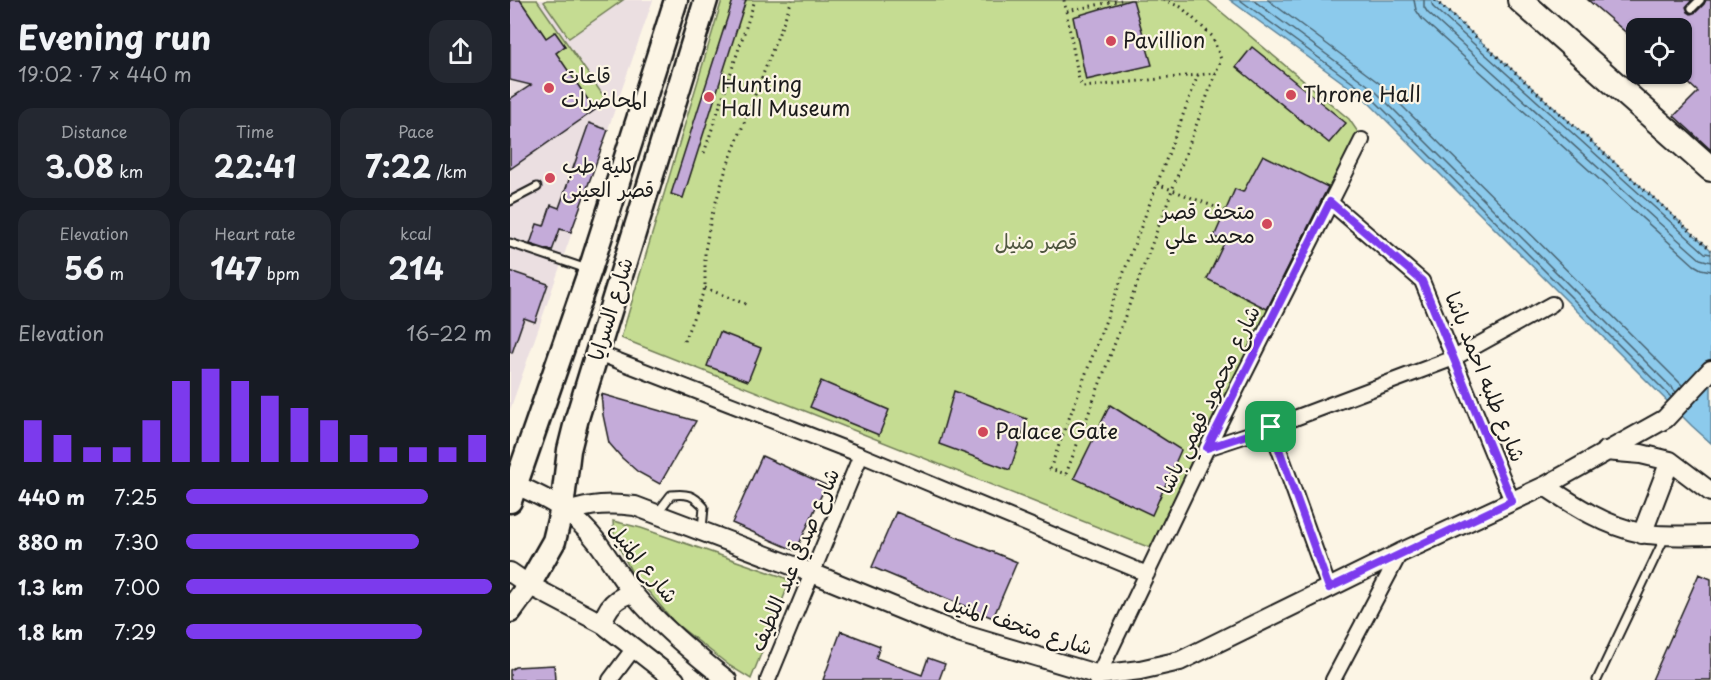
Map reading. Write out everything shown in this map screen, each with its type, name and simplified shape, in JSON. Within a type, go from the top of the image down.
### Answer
[{"type":"highway","points":[[1520,0],[1711,169]]},
{"type":"main road","name":"شارع السرايا","points":[[513,493],[590,270],[676,0]]},
{"type":"main road","name":"شارع السرايا","points":[[510,611],[529,585],[554,541],[565,510],[569,450],[577,418],[706,0]]},
{"type":"street","name":"شارع محمود فهمي باشا","points":[[1099,678],[1207,448],[1362,140]]},
{"type":"street","name":"شارع طلبه احمد باشا","points":[[1330,202],[1422,281],[1512,501]]},
{"type":"street","points":[[1207,448],[1271,427],[1454,358],[1552,304]]},
{"type":"street","points":[[598,352],[861,455],[1147,574]]},
{"type":"street","name":"شارع متحف المنيل","points":[[565,510],[612,503],[635,506],[812,573],[958,633],[1099,678],[1180,661],[1545,486],[1665,419],[1711,370]]},
{"type":"street","points":[[1271,427],[1329,588]]},
{"type":"street","points":[[1605,451],[1641,454],[1670,461],[1711,492]]},
{"type":"street","name":"شارع صدقي عبد اللطيف","points":[[768,680],[861,455]]},
{"type":"street","points":[[1642,534],[1670,461]]},
{"type":"street","points":[[1545,486],[1591,514],[1642,534],[1711,535]]},
{"type":"street","name":"شارع المنيل","points":[[513,493],[535,493],[579,521],[633,592],[698,657],[727,680]]},
{"type":"street","points":[[1333,680],[1400,554]]},
{"type":"street","points":[[510,572],[529,585],[603,624],[675,680]]},
{"type":"street","points":[[603,624],[612,603],[633,592]]},
{"type":"street","points":[[610,680],[634,648]]},
{"type":"lane","points":[[1692,8],[1700,0]]},
{"type":"lane","points":[[510,201],[537,187]]},
{"type":"lane","points":[[510,243],[590,270]]},
{"type":"lane","points":[[656,514],[671,495],[684,493],[696,497],[704,507],[702,531]]},
{"type":"lane","points":[[1596,680],[1666,534]]},
{"type":"path","points":[[704,153],[754,0]]},
{"type":"path","points":[[684,341],[705,288],[705,251],[711,218],[726,169],[792,0]]},
{"type":"path","points":[[1064,0],[1079,80],[1083,87],[1216,74]]},
{"type":"path","points":[[1066,11],[1120,0]]},
{"type":"path","points":[[1163,0],[1181,8],[1212,36],[1221,59],[1066,474],[1050,469],[1198,75]]},
{"type":"path","points":[[1435,0],[1711,250]]},
{"type":"path","points":[[1157,184],[1225,212]]},
{"type":"path","points":[[705,288],[748,305]]},
{"type":"shaded area","name":"كلية طب قصر العينى","points":[[510,0],[653,0],[510,410]]},
{"type":"green space","points":[[520,0],[537,0],[607,101],[595,110],[556,53],[565,46],[555,32],[546,38]]},
{"type":"green space","points":[[547,0],[623,0],[569,38],[544,2]]},
{"type":"green space","name":"قصر منيل","points":[[722,0],[1207,0],[1349,119],[1360,135],[1153,549],[621,338]]},
{"type":"green space","points":[[613,521],[641,528],[790,581],[751,679],[730,666],[675,623],[631,571],[614,537]]},
{"type":"water","points":[[1230,0],[1435,0],[1711,250],[1711,443],[1364,98]]},
{"type":"building","name":"قاعات المحاضرات","points":[[510,0],[520,0],[546,38],[555,32],[565,46],[556,53],[595,110],[510,169],[510,99],[531,85],[510,80]]},
{"type":"building","name":"Hunting Hall Museum","points":[[733,0],[746,0],[683,198],[671,194]]},
{"type":"building","name":"Pavillion","points":[[1133,0],[1152,65],[1086,80],[1073,17]]},
{"type":"building","points":[[1588,0],[1692,0],[1686,7],[1691,14],[1696,12],[1706,0],[1711,0],[1711,150],[1674,116],[1698,92],[1689,84],[1692,84],[1692,18],[1626,18],[1626,32]]},
{"type":"building","name":"Throne Hall","points":[[1252,47],[1346,123],[1329,143],[1236,67]]},
{"type":"building","points":[[589,123],[608,130],[571,232],[560,229],[552,251],[530,244],[537,224],[544,226],[551,205],[559,208]]},
{"type":"building","name":"متحف قصر محمد علي","points":[[1263,155],[1328,187],[1267,309],[1207,279],[1225,241],[1214,237],[1235,189],[1243,192]]},
{"type":"building","points":[[510,271],[548,284],[535,322],[524,318],[512,353],[510,352]]},
{"type":"building","points":[[720,332],[761,348],[748,381],[707,366]]},
{"type":"building","points":[[821,381],[889,410],[879,435],[810,407]]},
{"type":"building","name":"Palace Gate","points":[[954,391],[1027,419],[1010,470],[939,444]]},
{"type":"building","points":[[601,394],[696,421],[660,484],[638,472],[609,443]]},
{"type":"building","points":[[1110,405],[1181,450],[1152,515],[1074,478]]},
{"type":"building","points":[[762,456],[826,485],[796,551],[732,523]]},
{"type":"building","points":[[896,512],[1017,562],[993,618],[872,567]]},
{"type":"building","points":[[1699,574],[1711,579],[1711,680],[1652,680]]},
{"type":"building","points":[[841,631],[880,646],[876,658],[922,675],[928,658],[945,664],[939,680],[823,680]]},
{"type":"building","points":[[554,665],[555,680],[510,680],[510,670],[515,667]]},
{"type":"place","name":"Pavillion","points":[[1111,41]]},
{"type":"place","name":"قاعات المحاضرات","points":[[549,88]]},
{"type":"place","name":"Throne Hall","points":[[1291,95]]},
{"type":"place","name":"Hunting Hall Museum","points":[[709,97]]},
{"type":"place","name":"كلية طب قصر العينى","points":[[550,178]]},
{"type":"place","name":"متحف قصر محمد علي","points":[[1267,224]]},
{"type":"place","name":"Palace Gate","points":[[983,432]]},
{"type":"route","points":[[1330,202],[1422,281],[1512,501],[1329,588],[1271,427],[1207,448],[1330,202]]}]
